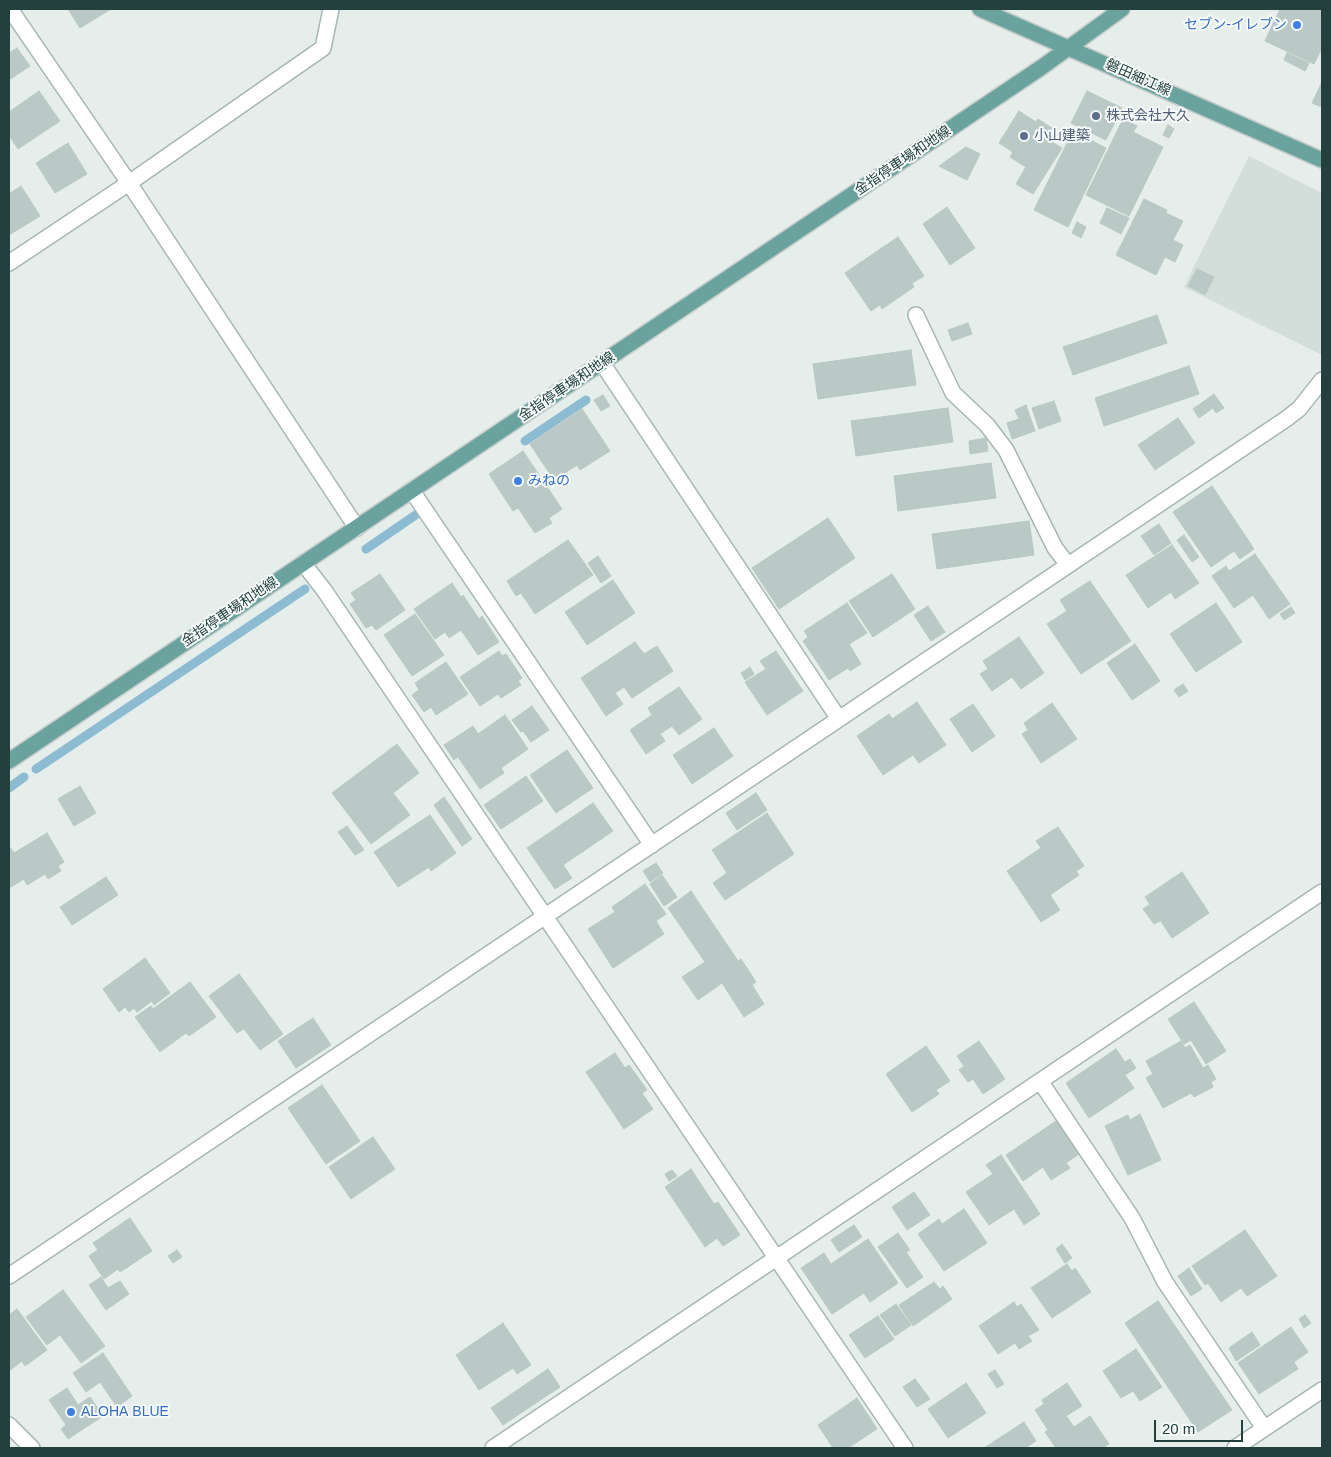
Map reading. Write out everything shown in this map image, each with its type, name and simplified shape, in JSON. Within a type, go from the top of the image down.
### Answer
[{"type":"main road","name":"磐田細江線","points":[[980,9],[1322,160]]},
{"type":"main road","name":"金指停車場和地線","points":[[9,761],[1070,48],[1122,9]]},
{"type":"street","points":[[10,9],[129,183],[357,528]]},
{"type":"street","points":[[9,263],[129,183],[323,48],[331,9]]},
{"type":"street","points":[[916,316],[953,393],[987,425],[1006,450],[1055,548],[1068,566]]},
{"type":"street","points":[[602,363],[839,719]]},
{"type":"street","points":[[9,1276],[1286,419],[1299,409],[1322,380]]},
{"type":"street","points":[[412,491],[652,845]]},
{"type":"street","points":[[303,563],[324,590],[905,1448]]},
{"type":"street","points":[[493,1448],[1322,892]]},
{"type":"street","points":[[1040,1081],[1132,1218],[1165,1282],[1264,1428]]},
{"type":"street","points":[[1235,1448],[1322,1390]]},
{"type":"street","points":[[9,1425],[32,1448]]},
{"type":"shaded area","points":[[1249,156],[1322,193],[1322,355],[1184,287]]},
{"type":"building","points":[[68,9],[111,9],[80,28]]},
{"type":"building","name":"セブン-イレブン","points":[[1280,9],[1322,9],[1322,48],[1314,64],[1265,41]]},
{"type":"building","points":[[17,48],[30,66],[9,80],[9,53]]},
{"type":"building","points":[[1287,53],[1309,63],[1305,71],[1284,60]]},
{"type":"building","points":[[1322,82],[1322,107],[1312,103]]},
{"type":"building","points":[[39,91],[60,121],[18,149],[9,135],[9,112]]},
{"type":"building","points":[[1087,91],[1122,108],[1106,140],[1071,123]]},
{"type":"building","points":[[1019,111],[1036,122],[1038,119],[1052,128],[1045,138],[1062,148],[1033,194],[1016,184],[1026,167],[1010,157],[1013,152],[999,143]]},
{"type":"building","points":[[1123,119],[1137,126],[1133,132],[1163,147],[1129,216],[1086,195]]},
{"type":"building","points":[[1168,125],[1174,129],[1169,138],[1163,135]]},
{"type":"building","points":[[1073,131],[1106,148],[1068,227],[1034,210]]},
{"type":"building","points":[[68,143],[87,174],[55,193],[36,163]]},
{"type":"building","points":[[966,147],[980,154],[967,180],[939,166]]},
{"type":"building","points":[[21,186],[40,216],[9,235],[9,194]]},
{"type":"building","points":[[1144,199],[1167,210],[1166,213],[1183,221],[1173,240],[1183,245],[1175,262],[1165,257],[1156,275],[1116,255]]},
{"type":"building","points":[[947,207],[975,248],[950,265],[923,224]]},
{"type":"building","points":[[1107,208],[1129,218],[1121,234],[1100,223]]},
{"type":"building","points":[[1077,222],[1086,227],[1081,238],[1072,233]]},
{"type":"building","points":[[898,237],[924,276],[912,283],[914,287],[882,309],[880,305],[871,311],[845,273]]},
{"type":"building","points":[[1197,269],[1214,277],[1205,295],[1188,286]]},
{"type":"building","points":[[1157,315],[1167,343],[1073,375],[1063,347]]},
{"type":"building","points":[[968,323],[972,334],[952,341],[948,330]]},
{"type":"building","points":[[911,350],[916,385],[818,399],[813,364]]},
{"type":"building","points":[[1189,366],[1199,394],[1104,426],[1095,398]]},
{"type":"building","points":[[1214,394],[1224,408],[1216,413],[1213,408],[1199,418],[1193,409]]},
{"type":"building","points":[[603,395],[610,406],[601,411],[594,400]]},
{"type":"building","points":[[1054,401],[1061,421],[1039,429],[1032,408]]},
{"type":"building","points":[[1026,405],[1035,431],[1012,439],[1007,423],[1019,419],[1015,410]]},
{"type":"building","points":[[948,408],[953,442],[856,456],[851,421]]},
{"type":"building","points":[[582,409],[610,451],[580,470],[577,465],[554,480],[530,444]]},
{"type":"building","points":[[1178,418],[1195,443],[1155,470],[1138,445]]},
{"type":"building","points":[[986,438],[988,451],[970,454],[969,441]]},
{"type":"building","points":[[523,451],[562,509],[549,518],[552,523],[535,533],[518,508],[513,511],[489,474]]},
{"type":"building","points":[[991,463],[996,498],[898,511],[894,476]]},
{"type":"building","points":[[1212,486],[1254,549],[1240,559],[1234,551],[1211,567],[1173,512]]},
{"type":"building","points":[[828,518],[855,558],[779,609],[752,568]]},
{"type":"building","points":[[1029,521],[1034,555],[937,569],[932,534]]},
{"type":"building","points":[[1159,524],[1171,543],[1154,555],[1141,536]]},
{"type":"building","points":[[1184,535],[1199,557],[1192,562],[1177,540]]},
{"type":"building","points":[[568,540],[593,575],[535,614],[521,593],[516,596],[507,581]]},
{"type":"building","points":[[1172,545],[1199,583],[1175,599],[1171,592],[1148,608],[1126,575]]},
{"type":"building","points":[[1255,554],[1290,604],[1269,619],[1253,595],[1234,608],[1212,576],[1226,566],[1229,571]]},
{"type":"building","points":[[598,556],[611,576],[601,583],[588,563]]},
{"type":"building","points":[[380,574],[405,610],[376,630],[372,625],[366,628],[350,604],[356,600],[351,593]]},
{"type":"building","points":[[892,574],[915,609],[873,637],[849,601]]},
{"type":"building","points":[[613,580],[635,613],[587,645],[565,612]]},
{"type":"building","points":[[1090,581],[1131,641],[1081,674],[1047,624],[1067,611],[1060,600]]},
{"type":"building","points":[[452,583],[461,597],[463,595],[479,619],[482,616],[499,642],[478,655],[461,630],[449,638],[445,632],[435,639],[414,609]]},
{"type":"building","points":[[847,603],[867,633],[849,644],[861,664],[850,671],[848,668],[829,680],[803,641],[808,637],[804,631]]},
{"type":"building","points":[[1216,603],[1242,642],[1196,672],[1170,634]]},
{"type":"building","points":[[928,606],[945,632],[931,641],[914,615]]},
{"type":"building","points":[[1291,607],[1295,613],[1284,620],[1280,614]]},
{"type":"building","points":[[415,614],[444,655],[412,676],[384,635]]},
{"type":"building","points":[[1019,637],[1044,673],[1021,689],[1012,677],[992,691],[980,674],[988,669],[983,661]]},
{"type":"building","points":[[635,642],[644,654],[657,646],[673,671],[632,698],[624,687],[615,693],[623,704],[606,716],[581,678]]},
{"type":"building","points":[[1135,644],[1160,681],[1132,700],[1107,663]]},
{"type":"building","points":[[499,651],[502,656],[506,654],[522,678],[518,681],[521,685],[501,698],[498,694],[480,706],[460,677]]},
{"type":"building","points":[[776,651],[803,691],[767,715],[745,682],[766,669],[760,661]]},
{"type":"building","points":[[446,662],[468,694],[436,715],[431,707],[424,712],[412,695],[419,690],[415,683]]},
{"type":"building","points":[[750,667],[754,674],[745,680],[741,673]]},
{"type":"building","points":[[1183,684],[1188,691],[1179,697],[1174,690]]},
{"type":"building","points":[[679,687],[702,719],[679,735],[672,726],[660,734],[665,741],[646,754],[630,730],[652,715],[648,708]]},
{"type":"building","points":[[917,702],[946,745],[919,763],[913,755],[883,775],[857,736],[889,714],[892,719]]},
{"type":"building","points":[[1052,703],[1077,739],[1041,763],[1022,734],[1028,730],[1024,723]]},
{"type":"building","points":[[973,704],[995,736],[972,752],[950,719]]},
{"type":"building","points":[[532,706],[549,730],[531,742],[512,720]]},
{"type":"building","points":[[505,715],[528,749],[501,768],[504,773],[480,789],[458,757],[454,760],[444,745],[473,726],[478,734]]},
{"type":"building","points":[[714,728],[733,756],[692,784],[673,755]]},
{"type":"building","points":[[397,744],[419,773],[393,793],[410,815],[371,844],[332,793]]},
{"type":"building","points":[[567,750],[593,788],[556,813],[530,775]]},
{"type":"building","points":[[526,776],[543,801],[501,829],[484,805]]},
{"type":"building","points":[[80,786],[96,813],[74,826],[58,799]]},
{"type":"building","points":[[756,793],[767,810],[737,830],[726,813]]},
{"type":"building","points":[[444,797],[472,839],[462,846],[434,805]]},
{"type":"building","points":[[593,803],[613,831],[563,865],[572,878],[555,889],[527,848]]},
{"type":"building","points":[[767,813],[794,854],[725,900],[713,883],[727,873],[712,850]]},
{"type":"building","points":[[430,815],[456,853],[431,871],[429,867],[398,887],[374,852]]},
{"type":"building","points":[[347,826],[364,850],[355,855],[338,832]]},
{"type":"building","points":[[1058,827],[1084,866],[1076,871],[1079,875],[1050,895],[1060,910],[1041,922],[1007,871],[1041,848],[1036,841]]},
{"type":"building","points":[[47,833],[64,862],[58,866],[61,871],[48,879],[45,874],[27,885],[24,879],[9,888],[9,846],[14,853]]},
{"type":"building","points":[[656,863],[663,873],[650,882],[643,871]]},
{"type":"building","points":[[1182,872],[1209,913],[1172,938],[1145,897]]},
{"type":"building","points":[[662,875],[677,897],[664,906],[650,884]]},
{"type":"building","points":[[106,877],[118,895],[72,925],[60,907]]},
{"type":"building","points":[[645,884],[666,914],[656,921],[664,934],[613,968],[588,929],[615,912],[612,907]]},
{"type":"building","points":[[691,891],[738,961],[741,959],[756,982],[752,985],[764,1004],[744,1017],[722,983],[698,1000],[682,977],[705,962],[668,908]]},
{"type":"building","points":[[1149,905],[1160,921],[1154,924],[1143,909]]},
{"type":"building","points":[[145,958],[170,993],[154,1005],[152,1001],[137,1012],[134,1008],[129,1012],[125,1007],[119,1012],[103,989]]},
{"type":"building","points":[[239,974],[283,1034],[260,1050],[244,1029],[237,1033],[209,996]]},
{"type":"building","points":[[190,982],[216,1017],[189,1036],[186,1033],[160,1052],[135,1017],[151,1006],[153,1009]]},
{"type":"building","points":[[1194,1002],[1226,1051],[1206,1064],[1191,1040],[1184,1044],[1168,1019]]},
{"type":"building","points":[[313,1018],[331,1045],[296,1068],[278,1041]]},
{"type":"building","points":[[979,1041],[1005,1079],[983,1094],[973,1079],[968,1082],[959,1070],[964,1066],[957,1056]]},
{"type":"building","points":[[1181,1041],[1185,1048],[1190,1045],[1203,1068],[1208,1065],[1216,1079],[1211,1082],[1213,1087],[1194,1097],[1191,1093],[1163,1108],[1146,1078],[1153,1074],[1146,1061]]},
{"type":"building","points":[[926,1046],[950,1081],[936,1090],[939,1094],[912,1112],[886,1074]]},
{"type":"building","points":[[1116,1049],[1125,1062],[1130,1059],[1136,1068],[1125,1075],[1134,1088],[1089,1118],[1066,1083]]},
{"type":"building","points":[[615,1053],[625,1068],[629,1065],[647,1090],[642,1093],[653,1109],[624,1129],[586,1072]]},
{"type":"building","points":[[322,1085],[360,1141],[326,1164],[288,1108]]},
{"type":"building","points":[[1140,1114],[1161,1160],[1128,1175],[1105,1126],[1128,1115],[1130,1120]]},
{"type":"building","points":[[1056,1121],[1079,1154],[1066,1163],[1070,1168],[1051,1180],[1043,1167],[1023,1181],[1006,1155]]},
{"type":"building","points":[[373,1137],[395,1169],[351,1199],[329,1167]]},
{"type":"building","points":[[1001,1155],[1040,1214],[1024,1225],[1014,1209],[989,1225],[966,1192],[993,1174],[986,1165]]},
{"type":"building","points":[[691,1169],[714,1204],[718,1202],[740,1235],[723,1246],[717,1238],[705,1247],[665,1187]]},
{"type":"building","points":[[672,1170],[677,1176],[669,1181],[665,1174]]},
{"type":"building","points":[[914,1192],[930,1215],[907,1230],[892,1207]]},
{"type":"building","points":[[964,1209],[987,1243],[944,1271],[918,1234],[939,1219],[942,1224]]},
{"type":"building","points":[[130,1218],[152,1251],[120,1272],[118,1269],[104,1279],[89,1256],[98,1250],[93,1243]]},
{"type":"building","points":[[854,1225],[862,1237],[839,1252],[831,1240]]},
{"type":"building","points":[[1245,1230],[1277,1276],[1247,1296],[1241,1288],[1221,1302],[1208,1283],[1205,1285],[1192,1266]]},
{"type":"building","points":[[898,1233],[910,1250],[906,1252],[923,1277],[907,1288],[878,1247]]},
{"type":"building","points":[[868,1239],[898,1283],[870,1302],[864,1293],[832,1314],[801,1268],[824,1253],[831,1264]]},
{"type":"building","points":[[1062,1244],[1072,1258],[1065,1263],[1056,1249]]},
{"type":"building","points":[[177,1250],[182,1257],[173,1263],[168,1256]]},
{"type":"building","points":[[1067,1264],[1072,1271],[1075,1268],[1091,1292],[1052,1318],[1031,1288]]},
{"type":"building","points":[[1189,1268],[1202,1289],[1191,1296],[1178,1276]]},
{"type":"building","points":[[101,1277],[108,1288],[120,1281],[129,1294],[106,1310],[89,1285]]},
{"type":"building","points":[[934,1282],[940,1289],[943,1286],[952,1299],[913,1326],[899,1305]]},
{"type":"building","points":[[63,1290],[105,1346],[81,1363],[60,1335],[47,1345],[26,1317]]},
{"type":"building","points":[[1158,1301],[1232,1410],[1198,1432],[1125,1323]]},
{"type":"building","points":[[1014,1302],[1017,1307],[1021,1304],[1039,1330],[1028,1336],[1032,1341],[1019,1349],[1015,1343],[998,1354],[979,1326]]},
{"type":"building","points":[[896,1304],[911,1325],[895,1336],[880,1315]]},
{"type":"building","points":[[17,1309],[47,1350],[25,1366],[22,1361],[9,1371],[9,1315]]},
{"type":"building","points":[[1305,1315],[1311,1323],[1304,1328],[1299,1319]]},
{"type":"building","points":[[878,1316],[894,1339],[865,1358],[849,1335]]},
{"type":"building","points":[[503,1323],[531,1365],[517,1374],[513,1368],[479,1390],[456,1355]]},
{"type":"building","points":[[1291,1327],[1308,1352],[1294,1362],[1298,1369],[1259,1394],[1238,1363]]},
{"type":"building","points":[[1252,1332],[1260,1345],[1236,1361],[1229,1348]]},
{"type":"building","points":[[1136,1349],[1162,1387],[1140,1401],[1133,1391],[1121,1398],[1103,1371]]},
{"type":"building","points":[[103,1353],[132,1396],[117,1407],[100,1382],[86,1392],[73,1373]]},
{"type":"building","points":[[548,1369],[560,1387],[503,1425],[491,1408]]},
{"type":"building","points":[[995,1370],[1004,1384],[997,1388],[988,1374]]},
{"type":"building","points":[[915,1379],[930,1399],[917,1407],[903,1387]]},
{"type":"building","points":[[966,1383],[986,1413],[948,1438],[928,1409]]},
{"type":"building","points":[[1067,1383],[1082,1406],[1066,1416],[1074,1427],[1090,1416],[1109,1444],[1103,1448],[1056,1448],[1045,1432],[1048,1430],[1035,1410],[1044,1404],[1042,1400]]},
{"type":"building","points":[[67,1388],[78,1405],[90,1397],[103,1416],[68,1439],[61,1429],[66,1425],[49,1400]]},
{"type":"building","points":[[857,1398],[877,1429],[848,1448],[833,1448],[818,1425]]},
{"type":"building","points":[[1024,1422],[1036,1441],[1025,1448],[984,1448]]},
{"type":"waterway","points":[[525,441],[586,400]]},
{"type":"waterway","points":[[366,549],[417,514]]},
{"type":"waterway","points":[[36,769],[305,589]]},
{"type":"waterway","points":[[9,788],[24,777]]},
{"type":"place","name":"セブン-イレブン","points":[[1297,25]]},
{"type":"place","name":"株式会社大久","points":[[1096,116]]},
{"type":"place","name":"小山建築","points":[[1024,136]]},
{"type":"place","name":"みねの","points":[[518,481]]},
{"type":"place","name":"ALOHA BLUE","points":[[71,1412]]}]
